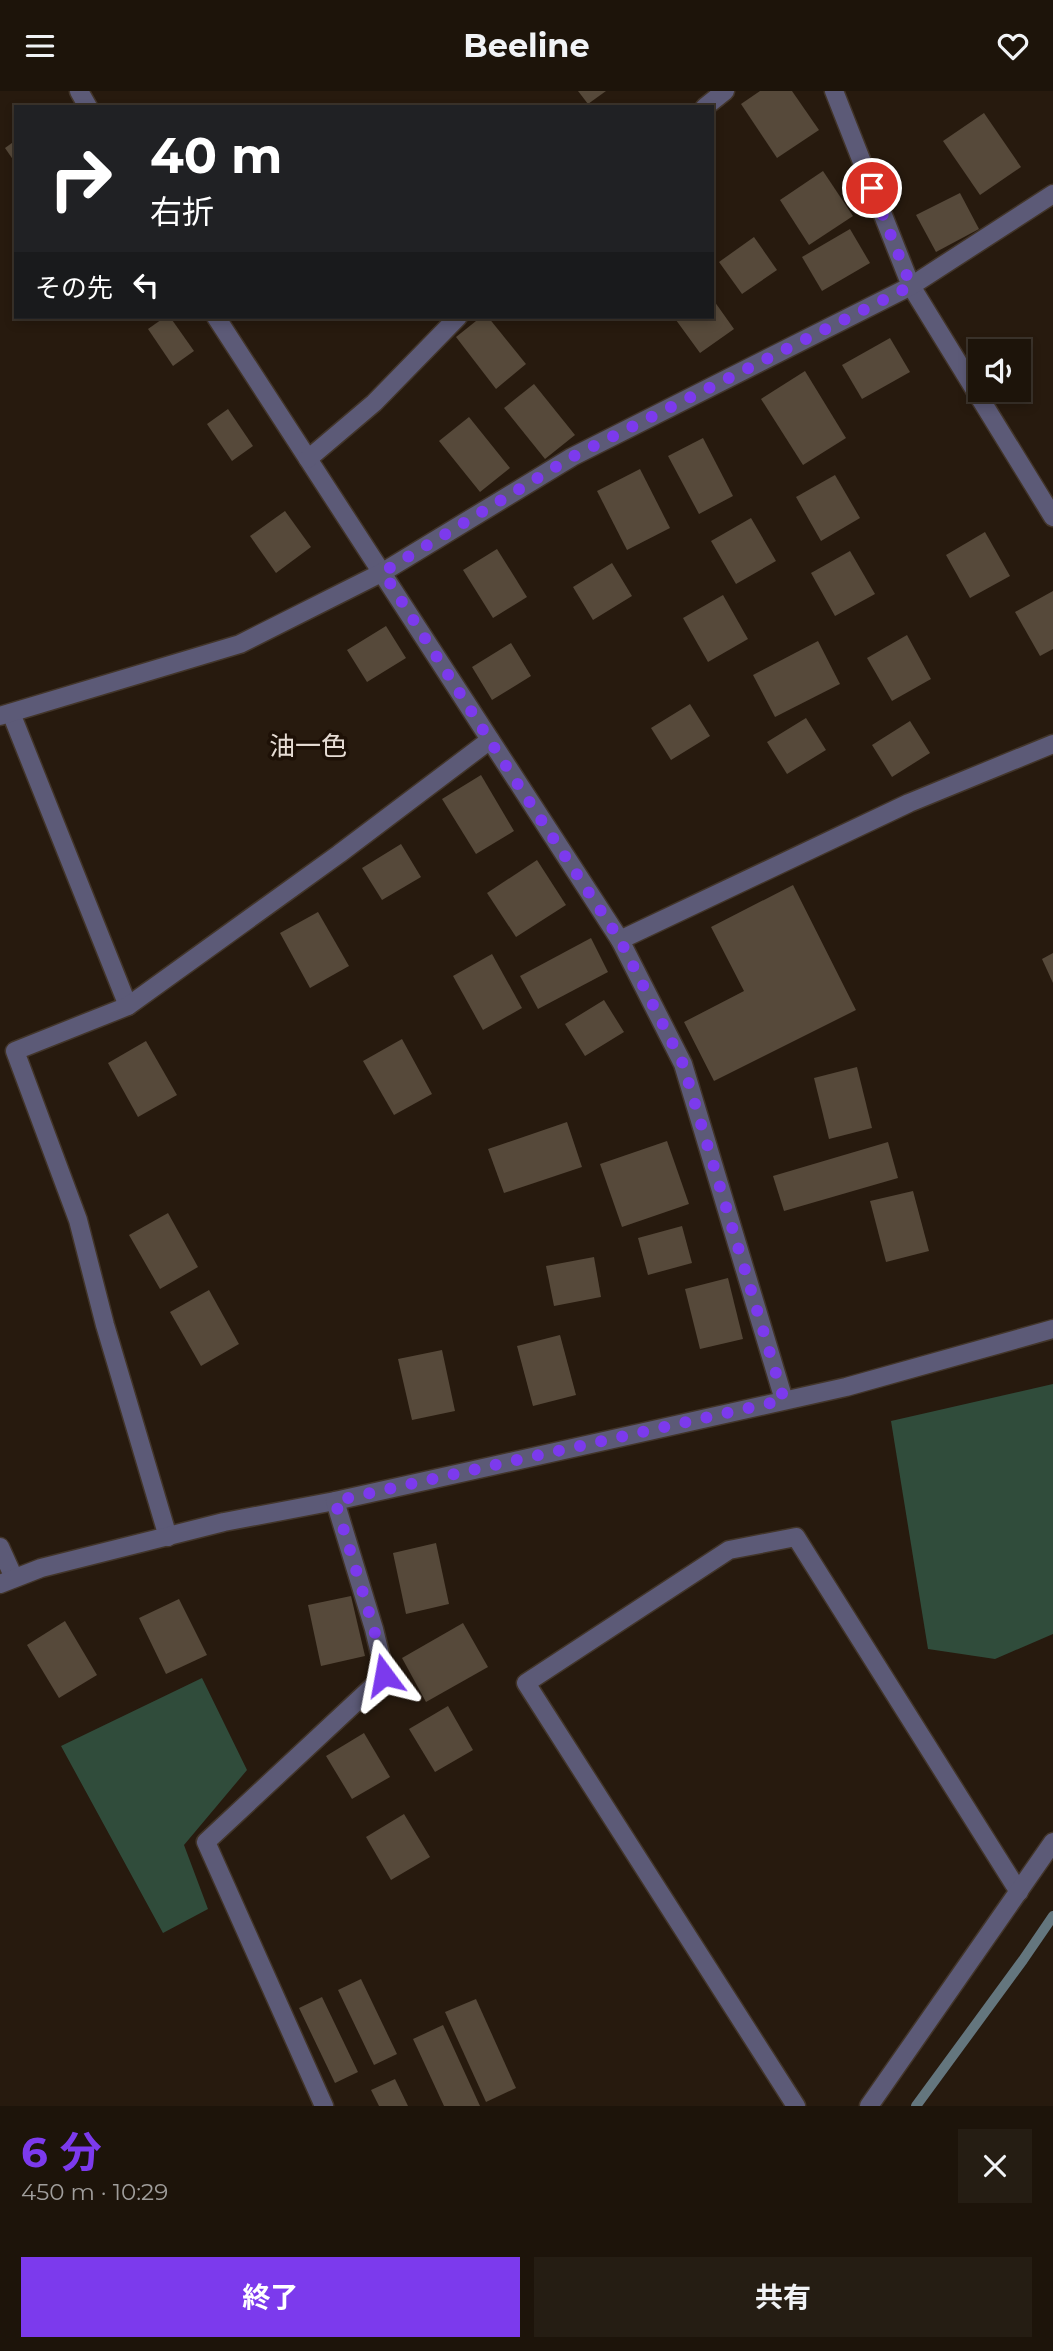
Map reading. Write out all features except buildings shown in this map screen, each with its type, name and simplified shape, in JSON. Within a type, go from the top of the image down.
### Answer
[{"type":"street","points":[[708,105],[725,91]]},
{"type":"street","points":[[834,91],[911,286],[1053,517]]},
{"type":"street","points":[[128,1006],[6,714],[240,644],[383,572],[572,457],[911,286],[1053,194]]},
{"type":"street","points":[[217,319],[620,940],[683,1064],[784,1400]]},
{"type":"street","points":[[308,459],[374,403],[456,319]]},
{"type":"street","points":[[168,1537],[105,1325],[78,1220],[8,1053],[128,1006],[339,854],[490,740]]},
{"type":"street","points":[[620,940],[909,803],[1053,744]]},
{"type":"street","points":[[0,1546],[7,1581],[41,1568],[224,1523],[335,1501],[846,1387],[1053,1329]]},
{"type":"street","points":[[324,2106],[206,1842],[384,1675],[374,1629],[335,1501]]},
{"type":"street","points":[[796,2106],[526,1683],[729,1550],[796,1537],[1019,1892]]},
{"type":"street","points":[[869,2106],[1053,1842]]},
{"type":"green space","points":[[1053,1384],[1053,1634],[995,1659],[928,1649],[891,1421]]},
{"type":"green space","points":[[202,1678],[247,1770],[184,1845],[208,1909],[163,1933],[61,1746]]},
{"type":"waterway","points":[[916,2106],[1053,1916]]},
{"type":"district","name":"油一色","points":[[308,746]]},
{"type":"route","points":[[384,1675],[374,1629],[335,1501],[784,1400],[683,1064],[620,940],[383,572],[572,457],[911,286],[872,188]]}]
